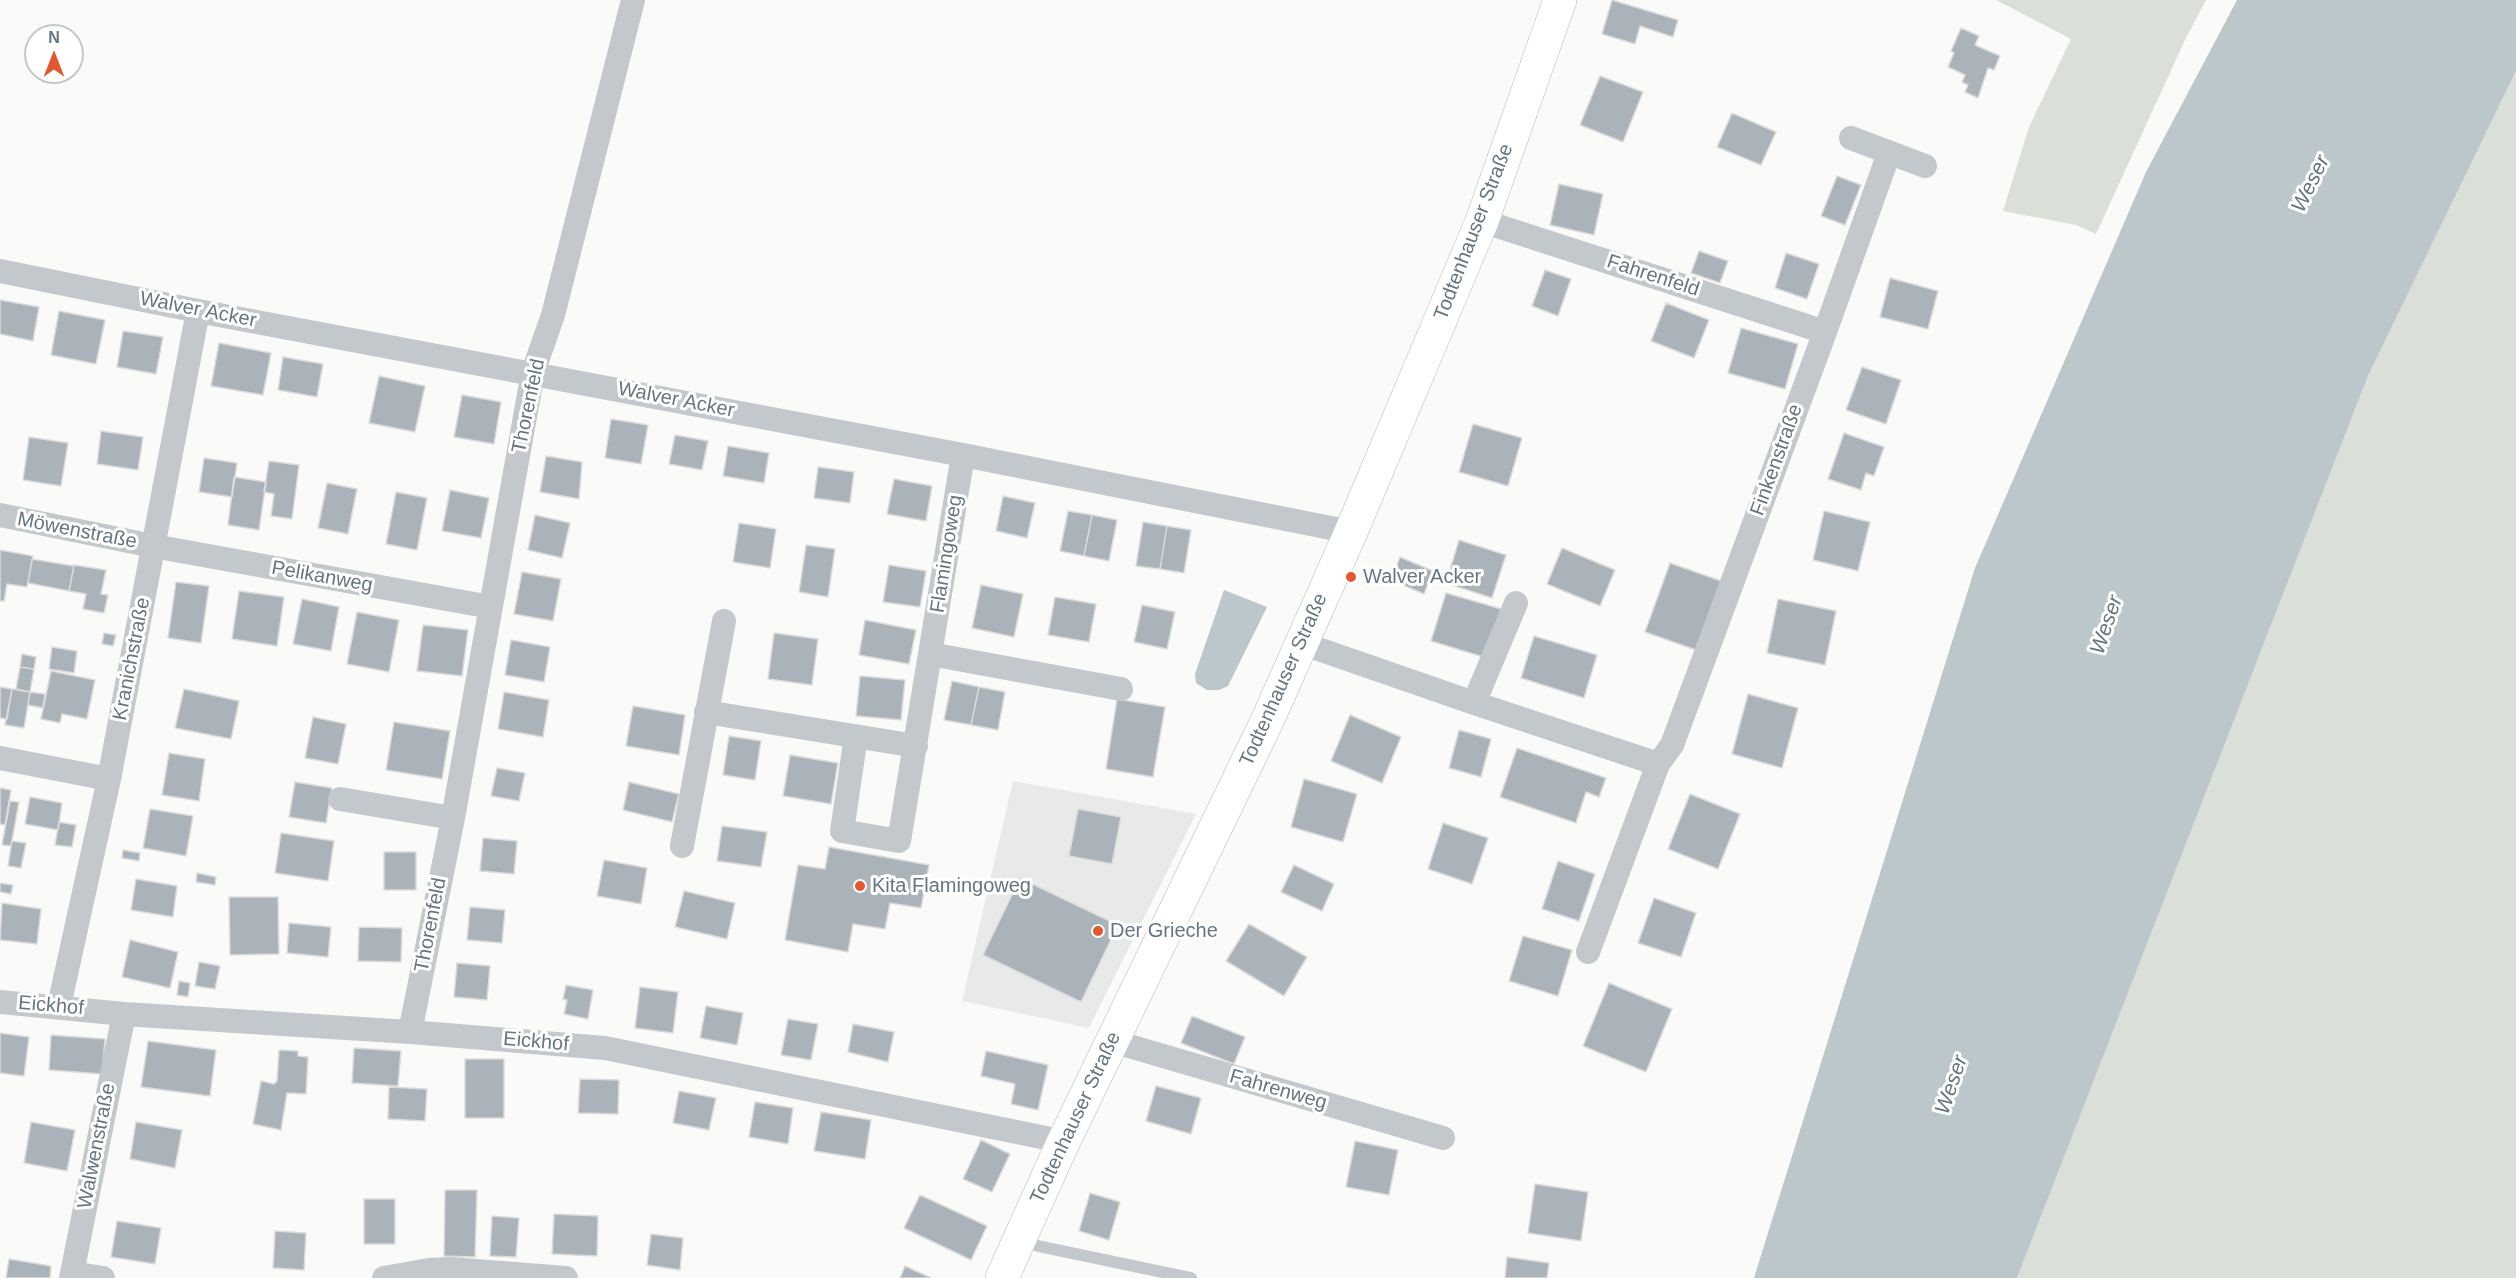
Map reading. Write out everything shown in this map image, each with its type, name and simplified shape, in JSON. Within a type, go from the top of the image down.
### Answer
[{"type":"main road","name":"Todtenhauser Straße","points":[[1002,1278],[1062,1145],[1227,805],[1351,532],[1482,221],[1560,0]]},
{"type":"street","name":"Thorenfeld","points":[[410,1032],[453,818],[533,372],[553,315],[633,0]]},
{"type":"street","points":[[1851,138],[1925,166]]},
{"type":"street","name":"Finkenstraße","points":[[1588,952],[1658,764],[1672,745],[1889,153]]},
{"type":"street","name":"Fahrenfeld","points":[[1482,221],[1825,332]]},
{"type":"street","name":"Walver Acker","points":[[0,271],[198,311],[533,372],[963,455],[1351,532]]},
{"type":"street","name":"Kranichstraße","points":[[59,1006],[109,779],[198,311]]},
{"type":"street","name":"Flamingoweg","points":[[856,736],[842,831],[899,841],[963,455]]},
{"type":"street","name":"Möwenstraße","points":[[0,515],[153,546]]},
{"type":"street","name":"Pelikanweg","points":[[153,546],[491,607]]},
{"type":"street","points":[[1474,703],[1516,603]]},
{"type":"street","points":[[682,846],[724,621]]},
{"type":"street","points":[[1301,643],[1658,764]]},
{"type":"street","points":[[930,654],[1121,689]]},
{"type":"street","points":[[706,712],[916,746]]},
{"type":"street","points":[[0,758],[109,779]]},
{"type":"street","points":[[340,799],[453,818]]},
{"type":"street","name":"Eickhof","points":[[0,1002],[124,1014],[410,1032],[605,1048],[1046,1138],[1062,1145]]},
{"type":"street","name":"Walwenstraße","points":[[72,1275],[124,1014]]},
{"type":"street","name":"Fahrenweg","points":[[1112,1041],[1443,1138]]},
{"type":"street","points":[[384,1278],[429,1270],[450,1269],[566,1278]]},
{"type":"street","points":[[72,1275],[103,1278]]},
{"type":"lane","points":[[1019,1238],[1038,1246],[1191,1278]]},
{"type":"shaded area","points":[[1996,0],[2206,0],[2185,40],[2096,234],[2076,225],[2003,211],[2029,127],[2071,39]]},
{"type":"shaded area","points":[[2516,71],[2516,1278],[2017,1278],[2368,376]]},
{"type":"shaded area","points":[[1013,781],[1196,814],[1089,1028],[962,1001]]},
{"type":"water","name":"Weser","points":[[2237,0],[2516,0],[2516,71],[2368,376],[2017,1278],[1754,1278],[1975,568],[2146,172]]},
{"type":"water","points":[[1224,590],[1267,607],[1228,686],[1219,690],[1207,690],[1196,683],[1195,674]]},
{"type":"building","points":[[1612,0],[1678,20],[1673,37],[1640,26],[1635,44],[1602,34]]},
{"type":"building","points":[[1961,28],[1979,36],[1975,45],[2000,56],[1994,70],[1988,68],[1978,98],[1965,92],[1968,85],[1962,82],[1965,75],[1948,67],[1954,53],[1951,51]]},
{"type":"building","points":[[1600,76],[1643,92],[1623,142],[1580,125]]},
{"type":"building","points":[[1732,113],[1776,132],[1761,165],[1717,147]]},
{"type":"building","points":[[1837,176],[1861,185],[1845,225],[1821,216]]},
{"type":"building","points":[[1559,184],[1603,194],[1594,235],[1550,225]]},
{"type":"building","points":[[1699,251],[1728,261],[1720,283],[1691,273]]},
{"type":"building","points":[[1786,253],[1819,264],[1807,299],[1775,288]]},
{"type":"building","points":[[1545,270],[1571,279],[1558,316],[1532,306]]},
{"type":"building","points":[[1890,278],[1938,291],[1928,329],[1880,317]]},
{"type":"building","points":[[0,300],[39,307],[33,341],[0,334]]},
{"type":"building","points":[[1666,303],[1709,320],[1694,358],[1651,341]]},
{"type":"building","points":[[59,311],[105,320],[96,364],[51,355]]},
{"type":"building","points":[[1741,328],[1798,344],[1785,389],[1728,373]]},
{"type":"building","points":[[123,331],[163,337],[156,374],[117,367]]},
{"type":"building","points":[[219,343],[271,353],[263,395],[211,386]]},
{"type":"building","points":[[283,357],[323,364],[317,397],[278,390]]},
{"type":"building","points":[[1862,367],[1901,380],[1886,424],[1846,410]]},
{"type":"building","points":[[379,376],[425,386],[415,432],[369,423]]},
{"type":"building","points":[[462,395],[501,402],[494,444],[454,437]]},
{"type":"building","points":[[611,419],[648,425],[641,464],[605,458]]},
{"type":"building","points":[[1473,424],[1522,438],[1508,486],[1459,472]]},
{"type":"building","points":[[101,431],[143,437],[138,470],[97,464]]},
{"type":"building","points":[[1844,433],[1884,447],[1874,476],[1866,473],[1861,490],[1828,479]]},
{"type":"building","points":[[675,435],[708,441],[702,470],[669,464]]},
{"type":"building","points":[[29,437],[68,443],[61,486],[23,480]]},
{"type":"building","points":[[728,446],[769,453],[764,483],[723,476]]},
{"type":"building","points":[[546,456],[582,462],[579,499],[540,492]]},
{"type":"building","points":[[204,458],[237,463],[232,497],[199,492]]},
{"type":"building","points":[[269,461],[299,465],[292,519],[271,516],[274,494],[264,492]]},
{"type":"building","points":[[818,467],[854,472],[850,503],[814,498]]},
{"type":"building","points":[[234,477],[266,482],[259,530],[228,525]]},
{"type":"building","points":[[894,479],[932,486],[926,521],[887,514]]},
{"type":"building","points":[[327,483],[357,489],[348,534],[318,528]]},
{"type":"building","points":[[450,490],[489,498],[481,538],[442,531]]},
{"type":"building","points":[[396,492],[427,498],[417,550],[386,544]]},
{"type":"building","points":[[1003,496],[1035,503],[1027,538],[996,531]]},
{"type":"building","points":[[1068,511],[1092,515],[1084,556],[1060,551]]},
{"type":"building","points":[[1824,511],[1870,522],[1858,571],[1813,560]]},
{"type":"building","points":[[535,515],[570,523],[562,558],[528,550]]},
{"type":"building","points":[[1092,515],[1117,520],[1109,561],[1084,556]]},
{"type":"building","points":[[1143,522],[1167,526],[1160,569],[1136,566]]},
{"type":"building","points":[[739,523],[776,529],[770,568],[733,562]]},
{"type":"building","points":[[1167,526],[1191,530],[1184,573],[1160,569]]},
{"type":"building","points":[[1459,540],[1506,555],[1492,598],[1446,583]]},
{"type":"building","points":[[806,545],[835,549],[828,597],[799,592]]},
{"type":"building","points":[[1562,548],[1615,570],[1600,606],[1547,584]]},
{"type":"building","points":[[0,550],[33,556],[27,587],[7,584],[4,601],[0,601]]},
{"type":"building","points":[[1400,557],[1433,571],[1424,594],[1391,580]]},
{"type":"building","points":[[32,559],[74,566],[69,591],[28,583]]},
{"type":"building","points":[[1670,563],[1721,581],[1696,650],[1645,632]]},
{"type":"building","points":[[74,565],[106,570],[101,594],[108,595],[104,613],[83,609],[86,594],[69,591]]},
{"type":"building","points":[[889,565],[926,571],[920,607],[883,602]]},
{"type":"building","points":[[522,572],[561,579],[553,621],[514,614]]},
{"type":"building","points":[[176,582],[209,586],[201,643],[168,638]]},
{"type":"building","points":[[981,585],[1023,594],[1014,637],[972,628]]},
{"type":"building","points":[[239,591],[284,597],[277,646],[232,639]]},
{"type":"building","points":[[1446,593],[1505,610],[1490,659],[1431,641]]},
{"type":"building","points":[[1055,597],[1096,604],[1089,642],[1048,635]]},
{"type":"building","points":[[302,599],[339,607],[331,651],[293,644]]},
{"type":"building","points":[[1778,599],[1836,611],[1825,665],[1767,653]]},
{"type":"building","points":[[1142,605],[1175,612],[1167,649],[1134,642]]},
{"type":"building","points":[[357,612],[399,620],[389,672],[347,664]]},
{"type":"building","points":[[865,620],[916,630],[909,664],[859,655]]},
{"type":"building","points":[[423,625],[468,630],[462,676],[417,671]]},
{"type":"building","points":[[104,633],[116,635],[113,646],[102,644]]},
{"type":"building","points":[[774,633],[818,639],[812,685],[768,679]]},
{"type":"building","points":[[1534,636],[1597,655],[1584,698],[1521,678]]},
{"type":"building","points":[[511,640],[550,647],[544,682],[505,675]]},
{"type":"building","points":[[52,647],[77,651],[74,673],[49,669]]},
{"type":"building","points":[[22,654],[36,657],[34,669],[20,667]]},
{"type":"building","points":[[20,667],[34,669],[30,692],[16,689]]},
{"type":"building","points":[[51,671],[95,680],[87,719],[62,714],[60,723],[41,719]]},
{"type":"building","points":[[860,676],[905,680],[901,720],[856,716]]},
{"type":"building","points":[[952,681],[979,687],[971,725],[944,720]]},
{"type":"building","points":[[0,687],[12,689],[7,719],[0,718]]},
{"type":"building","points":[[979,687],[1005,692],[998,730],[971,725]]},
{"type":"building","points":[[12,689],[30,692],[24,728],[5,725]]},
{"type":"building","points":[[184,689],[239,701],[231,739],[175,728]]},
{"type":"building","points":[[30,692],[45,694],[43,708],[28,705]]},
{"type":"building","points":[[504,692],[549,700],[543,737],[498,729]]},
{"type":"building","points":[[1748,694],[1798,708],[1782,768],[1732,754]]},
{"type":"building","points":[[1117,699],[1165,707],[1153,777],[1106,769]]},
{"type":"building","points":[[633,706],[685,715],[679,755],[626,746]]},
{"type":"building","points":[[1350,715],[1401,737],[1382,783],[1331,761]]},
{"type":"building","points":[[313,717],[346,724],[338,764],[305,758]]},
{"type":"building","points":[[394,722],[450,731],[442,779],[386,770]]},
{"type":"building","points":[[1459,730],[1491,739],[1481,777],[1449,768]]},
{"type":"building","points":[[729,736],[761,741],[755,780],[723,775]]},
{"type":"building","points":[[1517,748],[1606,778],[1599,797],[1586,792],[1576,823],[1500,797]]},
{"type":"building","points":[[169,753],[205,759],[199,801],[162,795]]},
{"type":"building","points":[[790,755],[838,763],[831,804],[783,796]]},
{"type":"building","points":[[497,768],[525,773],[519,801],[491,796]]},
{"type":"building","points":[[1304,779],[1357,794],[1343,842],[1291,827]]},
{"type":"building","points":[[295,782],[332,788],[326,823],[289,817]]},
{"type":"building","points":[[629,782],[679,794],[672,822],[623,810]]},
{"type":"building","points":[[0,788],[11,790],[5,825],[0,824]]},
{"type":"building","points":[[1690,794],[1740,814],[1718,869],[1668,849]]},
{"type":"building","points":[[30,797],[62,803],[58,830],[25,824]]},
{"type":"building","points":[[10,801],[19,802],[11,846],[2,845]]},
{"type":"building","points":[[150,809],[193,816],[186,856],[143,848]]},
{"type":"building","points":[[1078,809],[1121,817],[1112,864],[1069,856]]},
{"type":"building","points":[[59,822],[76,825],[72,847],[55,845]]},
{"type":"building","points":[[1443,823],[1488,838],[1472,884],[1428,869]]},
{"type":"building","points":[[722,826],[767,832],[761,867],[717,861]]},
{"type":"building","points":[[281,833],[334,841],[328,881],[275,873]]},
{"type":"building","points":[[483,838],[517,841],[514,874],[480,871]]},
{"type":"building","points":[[12,841],[26,843],[21,868],[8,866]]},
{"type":"building","name":"Kita Flamingoweg","points":[[829,847],[929,865],[921,908],[890,903],[885,929],[853,924],[848,952],[785,940],[798,865],[825,869]]},
{"type":"building","points":[[123,850],[140,853],[139,861],[122,858]]},
{"type":"building","points":[[384,852],[416,852],[416,890],[384,890]]},
{"type":"building","points":[[604,860],[647,868],[641,904],[597,896]]},
{"type":"building","points":[[1558,861],[1595,874],[1579,921],[1542,909]]},
{"type":"building","points":[[1294,865],[1334,884],[1322,911],[1281,892]]},
{"type":"building","points":[[197,873],[216,877],[215,885],[196,882]]},
{"type":"building","points":[[1020,878],[1118,925],[1081,1002],[983,955]]},
{"type":"building","points":[[136,879],[177,886],[173,917],[131,910]]},
{"type":"building","points":[[0,883],[13,885],[11,894],[0,892]]},
{"type":"building","points":[[684,891],[735,903],[727,939],[675,927]]},
{"type":"building","points":[[229,897],[278,897],[279,954],[230,955]]},
{"type":"building","points":[[1654,898],[1696,913],[1681,957],[1638,943]]},
{"type":"building","points":[[2,903],[41,909],[37,944],[0,940]]},
{"type":"building","points":[[470,907],[505,910],[502,943],[467,940]]},
{"type":"building","points":[[289,923],[331,927],[328,957],[287,953]]},
{"type":"building","points":[[1249,924],[1307,957],[1284,996],[1226,961]]},
{"type":"building","points":[[359,927],[402,928],[401,962],[358,961]]},
{"type":"building","points":[[1523,936],[1572,950],[1558,996],[1509,981]]},
{"type":"building","points":[[130,940],[178,952],[170,988],[122,977]]},
{"type":"building","points":[[199,962],[220,966],[215,989],[195,986]]},
{"type":"building","points":[[457,963],[490,966],[487,1000],[454,997]]},
{"type":"building","points":[[179,981],[190,983],[188,997],[177,995]]},
{"type":"building","points":[[1609,983],[1672,1009],[1646,1072],[1583,1046]]},
{"type":"building","points":[[566,985],[593,990],[588,1019],[564,1014],[567,1000],[563,999]]},
{"type":"building","points":[[640,987],[678,992],[673,1033],[635,1028]]},
{"type":"building","points":[[706,1006],[743,1013],[737,1045],[700,1038]]},
{"type":"building","points":[[1192,1016],[1245,1037],[1234,1064],[1181,1043]]},
{"type":"building","points":[[788,1019],[818,1024],[811,1060],[781,1055]]},
{"type":"building","points":[[853,1024],[894,1032],[888,1062],[848,1052]]},
{"type":"building","points":[[0,1033],[29,1037],[24,1076],[0,1073]]},
{"type":"building","points":[[51,1035],[105,1039],[102,1074],[49,1070]]},
{"type":"building","points":[[148,1041],[216,1050],[210,1096],[141,1087]]},
{"type":"building","points":[[354,1048],[401,1051],[398,1086],[352,1083]]},
{"type":"building","points":[[279,1050],[298,1051],[298,1056],[308,1057],[306,1094],[287,1093],[281,1130],[253,1124],[261,1081],[274,1084],[277,1081]]},
{"type":"building","points":[[986,1051],[1048,1065],[1038,1110],[1011,1104],[1015,1084],[981,1076]]},
{"type":"building","points":[[465,1059],[504,1059],[504,1118],[465,1118]]},
{"type":"building","points":[[580,1079],[619,1080],[618,1114],[578,1113]]},
{"type":"building","points":[[1156,1086],[1201,1098],[1191,1134],[1146,1121]]},
{"type":"building","points":[[389,1087],[427,1089],[425,1121],[388,1119]]},
{"type":"building","points":[[679,1091],[716,1098],[709,1130],[673,1123]]},
{"type":"building","points":[[755,1102],[793,1108],[788,1144],[749,1137]]},
{"type":"building","points":[[821,1112],[871,1120],[865,1159],[814,1151]]},
{"type":"building","points":[[31,1122],[75,1130],[67,1171],[24,1163]]},
{"type":"building","points":[[136,1122],[182,1130],[175,1168],[130,1159]]},
{"type":"building","points":[[981,1140],[1010,1154],[992,1192],[963,1179]]},
{"type":"building","points":[[1355,1141],[1398,1150],[1389,1195],[1346,1187]]},
{"type":"building","points":[[1535,1184],[1588,1192],[1581,1241],[1528,1233]]},
{"type":"building","points":[[445,1190],[477,1190],[475,1257],[444,1256]]},
{"type":"building","points":[[1090,1193],[1120,1202],[1109,1240],[1079,1231]]},
{"type":"building","points":[[920,1195],[987,1226],[971,1260],[904,1228]]},
{"type":"building","points":[[364,1199],[395,1199],[395,1244],[364,1244]]},
{"type":"building","points":[[554,1214],[598,1216],[597,1256],[552,1254]]},
{"type":"building","points":[[492,1216],[519,1218],[516,1257],[490,1256]]},
{"type":"building","points":[[117,1221],[161,1228],[155,1264],[111,1257]]},
{"type":"building","points":[[275,1231],[306,1233],[304,1270],[273,1268]]},
{"type":"building","points":[[651,1234],[683,1238],[680,1270],[647,1265]]},
{"type":"building","points":[[1507,1257],[1549,1263],[1547,1278],[1505,1278]]},
{"type":"building","points":[[9,1259],[51,1266],[50,1278],[6,1278]]},
{"type":"building","points":[[905,1266],[931,1278],[900,1278]]},
{"type":"place","name":"Walver Acker","points":[[1351,577]]},
{"type":"place","name":"Kita Flamingoweg","points":[[860,886]]},
{"type":"place","name":"Der Grieche","points":[[1098,931]]}]
